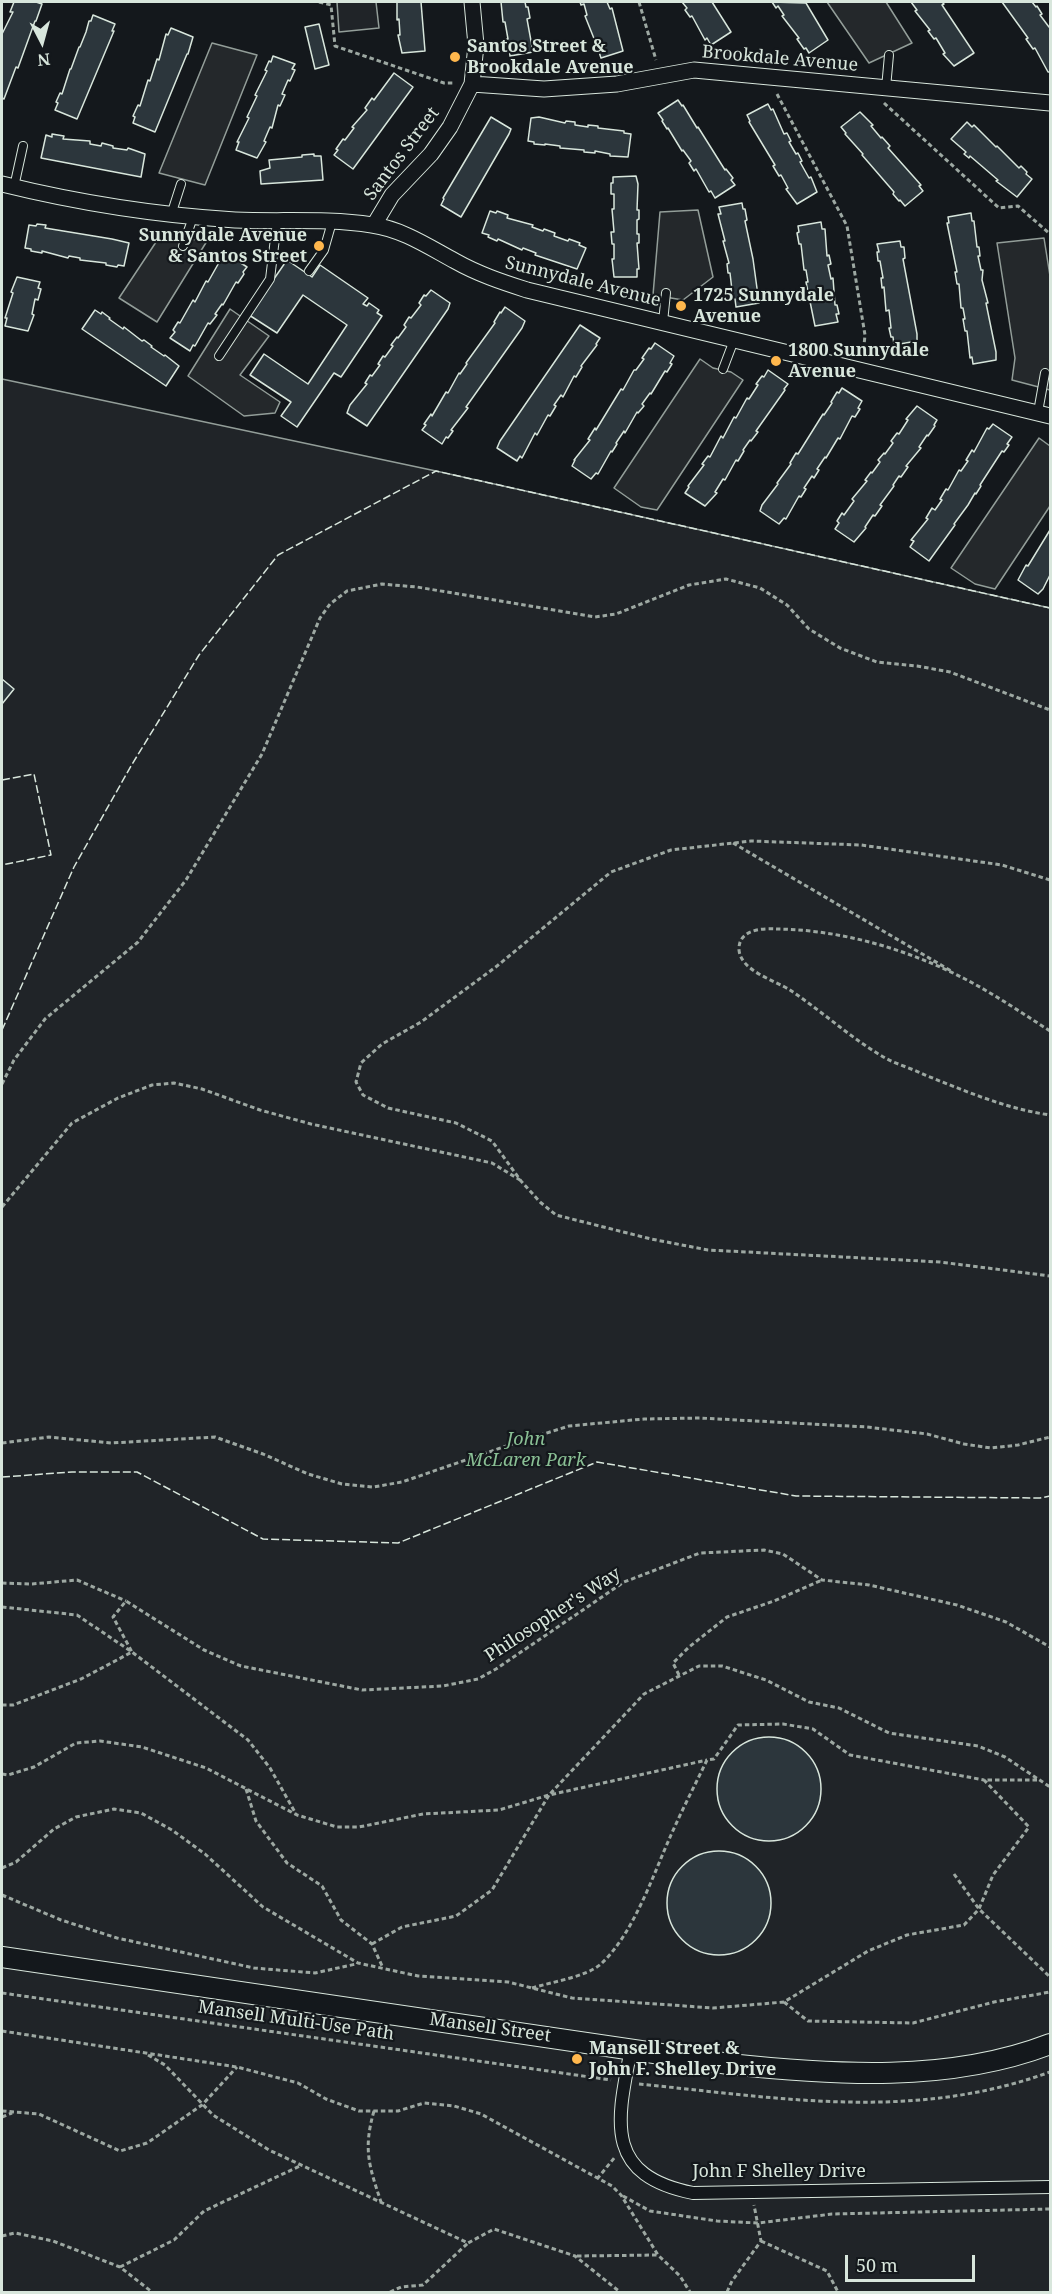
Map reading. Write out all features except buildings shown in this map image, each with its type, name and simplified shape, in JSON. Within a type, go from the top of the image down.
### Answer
[{"type":"street","name":"Santos Street","points":[[374,225],[392,195],[431,154],[450,127],[472,84],[476,45],[472,2]]},
{"type":"street","name":"Brookdale Avenue","points":[[472,84],[544,89],[617,84],[694,70],[1050,103]]},
{"type":"street","name":"Sunnydale Avenue","points":[[8,186],[104,206],[171,215],[374,225],[419,240],[455,261],[503,283],[1044,414]]},
{"type":"street","name":"Mansell Street","points":[[2,1957],[729,2064],[797,2071],[925,2071],[1006,2058],[1050,2044]]},
{"type":"street","name":"John F Shelley Drive","points":[[631,2049],[620,2119],[624,2147],[639,2169],[654,2180],[673,2189],[693,2193],[1050,2187]]},
{"type":"lane","points":[[886,88],[889,55]]},
{"type":"lane","points":[[8,186],[23,146]]},
{"type":"lane","points":[[171,215],[181,184]]},
{"type":"lane","points":[[183,246],[193,217]]},
{"type":"lane","points":[[219,356],[270,279],[277,222]]},
{"type":"lane","points":[[309,271],[324,250],[332,222]]},
{"type":"lane","points":[[663,322],[666,293]]},
{"type":"lane","points":[[723,369],[734,340]]},
{"type":"lane","points":[[1044,414],[1045,373]]},
{"type":"path","points":[[319,2],[331,5],[335,46],[444,83],[472,84]]},
{"type":"path","points":[[639,2],[661,76]]},
{"type":"path","points":[[775,77],[776,91],[848,226],[865,335],[862,370]]},
{"type":"path","points":[[886,88],[884,104],[999,208],[1018,206],[1050,234]]},
{"type":"path","points":[[2,1084],[14,1060],[45,1019],[138,942],[186,880],[262,754],[320,618],[330,604],[346,591],[382,584],[417,587],[595,617],[616,614],[689,585],[726,579],[760,588],[787,605],[809,629],[840,648],[877,662],[950,672],[1050,710]]},
{"type":"path","points":[[1050,880],[1002,865],[861,845],[751,841],[671,850],[611,872],[497,966],[421,1022],[382,1044],[361,1063],[356,1082],[363,1095],[388,1108],[456,1123],[492,1141],[521,1181],[540,1202],[556,1215],[651,1239],[708,1250],[940,1262],[1050,1276]]},
{"type":"path","points":[[732,843],[1050,1030]]},
{"type":"path","points":[[965,979],[908,954],[862,939],[801,929],[758,928],[744,936],[739,948],[742,961],[748,966],[790,990],[887,1059],[954,1087],[1013,1107],[1050,1115]]},
{"type":"path","points":[[2,1207],[72,1123],[118,1098],[152,1085],[174,1083],[202,1089],[260,1110],[311,1124],[492,1163],[521,1181]]},
{"type":"path","points":[[2,1443],[49,1437],[111,1443],[215,1437],[263,1454],[308,1474],[342,1484],[374,1487],[402,1482],[569,1426],[645,1419],[700,1418],[867,1426],[927,1434],[964,1444],[991,1448],[1018,1445],[1050,1437]]},
{"type":"path","name":"Philosopher's Way","points":[[2,1583],[32,1584],[77,1580],[126,1601],[204,1650],[241,1666],[362,1690],[443,1686],[478,1679],[624,1582],[700,1553],[764,1550],[783,1554],[822,1580],[869,1585],[957,1605],[1006,1622],[1050,1647]]},
{"type":"path","points":[[679,1675],[673,1664],[689,1647],[727,1617],[774,1601],[822,1580]]},
{"type":"path","points":[[126,1601],[113,1617],[132,1652]]},
{"type":"path","points":[[2,1607],[77,1615],[132,1652],[248,1740],[270,1768],[297,1815]]},
{"type":"path","points":[[2,1705],[14,1705],[81,1679],[132,1652]]},
{"type":"path","points":[[372,1944],[402,1927],[456,1916],[492,1890],[549,1795],[644,1694],[699,1666],[722,1666],[766,1680],[809,1702],[839,1708],[889,1733],[978,1746],[1005,1757],[1050,1787]]},
{"type":"path","points":[[2,1774],[8,1775],[34,1767],[76,1743],[100,1741],[153,1750],[206,1768],[297,1815],[337,1827],[359,1827],[423,1814],[499,1810],[549,1795],[714,1759],[738,1725],[783,1724],[813,1729],[850,1755],[984,1780],[1039,1780]]},
{"type":"path","points":[[531,1988],[583,1973],[600,1964],[623,1935],[648,1890],[670,1836],[706,1760]]},
{"type":"path","points":[[2,1868],[16,1862],[54,1829],[76,1817],[114,1809],[141,1813],[172,1830],[205,1854],[263,1907],[358,1963],[418,1976],[508,1982],[572,1998],[713,2008],[784,2002],[868,1951],[908,1935],[964,1925],[979,1909],[993,1875],[1029,1827],[984,1780]]},
{"type":"path","points":[[246,1788],[256,1821],[287,1863],[322,1886],[341,1920],[372,1944],[383,1968]]},
{"type":"path","points":[[954,1874],[979,1909],[1050,1977]]},
{"type":"path","points":[[2,1895],[61,1920],[117,1938],[254,1968],[315,1973],[358,1963]]},
{"type":"path","points":[[784,2002],[808,2021],[913,2023],[994,2002],[1050,1992]]},
{"type":"path","name":"Mansell Multi-Use Path","points":[[2,1993],[625,2082],[826,2102],[925,2101],[1007,2086],[1050,2072]]},
{"type":"path","points":[[2,2031],[237,2067],[298,2083],[326,2099],[359,2111],[398,2111],[423,2103],[454,2106],[481,2114],[612,2186],[621,2195],[658,2255],[681,2276],[690,2292]]},
{"type":"path","points":[[129,2051],[148,2055],[165,2065],[213,2115],[269,2150],[468,2242]]},
{"type":"path","points":[[2,2111],[39,2114],[120,2151],[147,2143],[202,2105],[237,2067]]},
{"type":"path","points":[[374,2111],[369,2128],[368,2164],[381,2202]]},
{"type":"path","points":[[2,2117],[14,2112]]},
{"type":"path","points":[[597,2178],[624,2147]]},
{"type":"path","points":[[120,2267],[174,2240],[204,2211],[302,2165]]},
{"type":"path","points":[[727,2292],[732,2281],[761,2241],[752,2192]]},
{"type":"path","points":[[621,2195],[650,2211],[717,2221],[758,2223],[832,2214],[1050,2209]]},
{"type":"path","points":[[390,2292],[401,2287],[423,2285],[468,2242],[494,2229],[575,2256],[658,2255]]},
{"type":"path","points":[[2,2236],[15,2233],[53,2241],[120,2267],[152,2292]]},
{"type":"path","points":[[761,2241],[827,2271],[838,2292]]},
{"type":"path","points":[[575,2256],[620,2292]]},
{"type":"path","points":[[141,2284],[144,2292]]},
{"type":"green space","points":[[337,2],[376,2],[379,28],[339,32]]},
{"type":"green space","name":"John McLaren Park","points":[[2,379],[436,471],[1050,608],[1050,2292],[2,2292]]},
{"type":"shaded area","points":[[827,2],[886,2],[912,43],[869,63]]},
{"type":"shaded area","points":[[212,43],[257,55],[205,185],[159,173]]},
{"type":"shaded area","points":[[698,210],[713,277],[683,300],[653,295],[660,212]]},
{"type":"shaded area","points":[[160,236],[207,241],[157,322],[119,298]]},
{"type":"shaded area","points":[[1044,238],[1050,276],[1050,390],[1012,380],[1015,358],[997,243]]},
{"type":"shaded area","points":[[230,309],[269,336],[240,375],[280,402],[275,413],[244,416],[188,376]]},
{"type":"shaded area","points":[[700,359],[713,368],[731,372],[743,380],[657,510],[641,507],[614,488]]},
{"type":"shaded area","points":[[1039,438],[1050,446],[1050,506],[995,589],[975,584],[951,568]]},
{"type":"fence","points":[[2,1030],[74,867],[131,766],[199,655],[278,555],[436,471],[1050,608]]},
{"type":"fence","points":[[2,780],[34,774],[51,855],[2,865]]},
{"type":"fence","points":[[2,1477],[72,1472],[137,1472],[263,1539],[398,1543],[597,1462],[796,1496],[1040,1498],[1050,1496]]},
{"type":"place","name":"Santos Street & Brookdale Avenue","points":[[455,57]]},
{"type":"place","name":"Sunnydale Avenue & Santos Street","points":[[319,246]]},
{"type":"place","name":"1725 Sunnydale Avenue","points":[[681,306]]},
{"type":"place","name":"1800 Sunnydale Avenue","points":[[776,361]]},
{"type":"place","name":"Mansell Street & John F. Shelley Drive","points":[[577,2059]]}]
